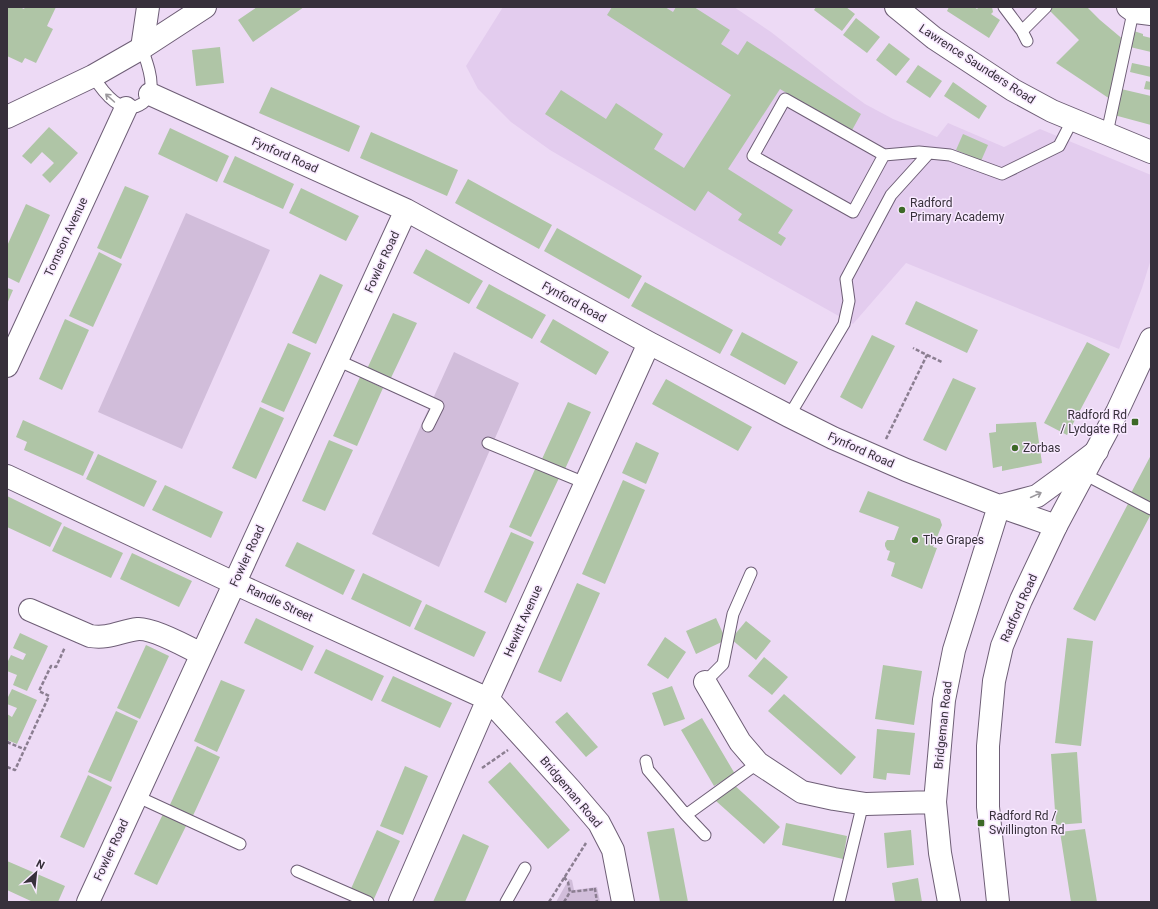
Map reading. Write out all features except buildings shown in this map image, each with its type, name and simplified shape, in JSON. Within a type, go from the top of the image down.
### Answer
[{"type":"street","points":[[142,48],[148,7]]},
{"type":"street","points":[[7,117],[93,76],[142,48],[205,7]]},
{"type":"street","name":"Lawrence Saunders Road","points":[[896,7],[934,38],[1014,90],[1052,111],[1151,152]]},
{"type":"street","name":"Fynford Road","points":[[150,94],[406,210],[649,343],[789,416],[906,470],[1056,526]]},
{"type":"street","name":"Tomson Avenue","points":[[7,366],[126,108]]},
{"type":"street","name":"Fowler Road","points":[[88,902],[406,210]]},
{"type":"street","name":"Hewitt Avenue","points":[[400,902],[488,699],[649,343]]},
{"type":"street","name":"Radford Road","points":[[998,902],[988,807],[988,746],[994,681],[1002,646],[1021,600],[1056,526],[1149,352]]},
{"type":"street","points":[[999,506],[1037,496],[1096,451]]},
{"type":"street","name":"Randle Street","points":[[7,476],[234,583],[488,699]]},
{"type":"street","name":"Bridgeman Road","points":[[948,902],[940,853],[935,802],[944,700],[954,650],[999,506]]},
{"type":"street","points":[[30,610],[90,636],[114,636],[140,629],[151,631],[201,654]]},
{"type":"street","points":[[705,682],[740,742],[758,763],[802,792],[834,799],[863,803],[935,802]]},
{"type":"street","name":"Bridgeman Road","points":[[488,699],[599,823],[613,850],[623,902]]},
{"type":"lane","points":[[1004,7],[1025,36],[1046,7]]},
{"type":"lane","points":[[1107,133],[1137,10]]},
{"type":"lane","points":[[93,76],[101,89],[113,101],[126,108],[139,105],[150,94],[151,84],[142,48]]},
{"type":"lane","points":[[884,155],[853,212],[753,156],[785,99],[884,155],[919,152],[950,155],[1002,174],[1059,146],[1073,119]]},
{"type":"lane","points":[[789,416],[844,324],[849,301],[846,279],[891,195],[929,153]]},
{"type":"lane","points":[[337,360],[438,406],[428,426]]},
{"type":"lane","points":[[488,443],[585,484]]},
{"type":"lane","points":[[1084,474],[1151,509]]},
{"type":"lane","points":[[705,682],[723,664],[733,614],[751,573]]},
{"type":"lane","points":[[646,761],[648,770],[705,835]]},
{"type":"lane","points":[[686,815],[758,763]]},
{"type":"lane","points":[[136,796],[240,844]]},
{"type":"lane","points":[[839,902],[863,803]]},
{"type":"lane","points":[[506,902],[525,868]]},
{"type":"lane","points":[[297,871],[368,902]]},
{"type":"path","points":[[913,348],[942,362]]},
{"type":"path","points":[[877,457],[927,355]]},
{"type":"path","points":[[7,767],[15,770],[49,696],[39,691],[52,666],[56,667]]},
{"type":"path","points":[[479,771],[524,738]]},
{"type":"path","points":[[7,742],[24,749]]},
{"type":"path","points":[[549,902],[599,823]]},
{"type":"path","points":[[564,877],[568,882],[570,892],[564,902]]},
{"type":"path","points":[[570,892],[595,889]]},
{"type":"shaded area","name":"Radford Primary Academy","points":[[503,7],[734,7],[771,32],[865,104],[893,119],[937,137],[948,123],[1004,147],[1040,129],[1151,175],[1151,259],[1142,288],[1119,349],[906,263],[853,324],[714,246],[550,150],[511,122],[478,89],[466,66]]},
{"type":"shaded area","points":[[186,213],[270,250],[182,449],[98,412]]},
{"type":"shaded area","points":[[454,352],[519,383],[439,567],[372,534]]},
{"type":"shaded area","points":[[569,879],[572,880],[574,890],[597,887],[600,902],[556,902]]},
{"type":"place","name":"Radford Primary Academy","points":[[902,210]]},
{"type":"place","name":"Radford Rd / Lydgate Rd","points":[[1135,422]]},
{"type":"place","name":"Zorbas","points":[[1015,448]]},
{"type":"place","name":"The Grapes","points":[[915,540]]},
{"type":"place","name":"Radford Rd / Swillington Rd","points":[[981,823]]}]
